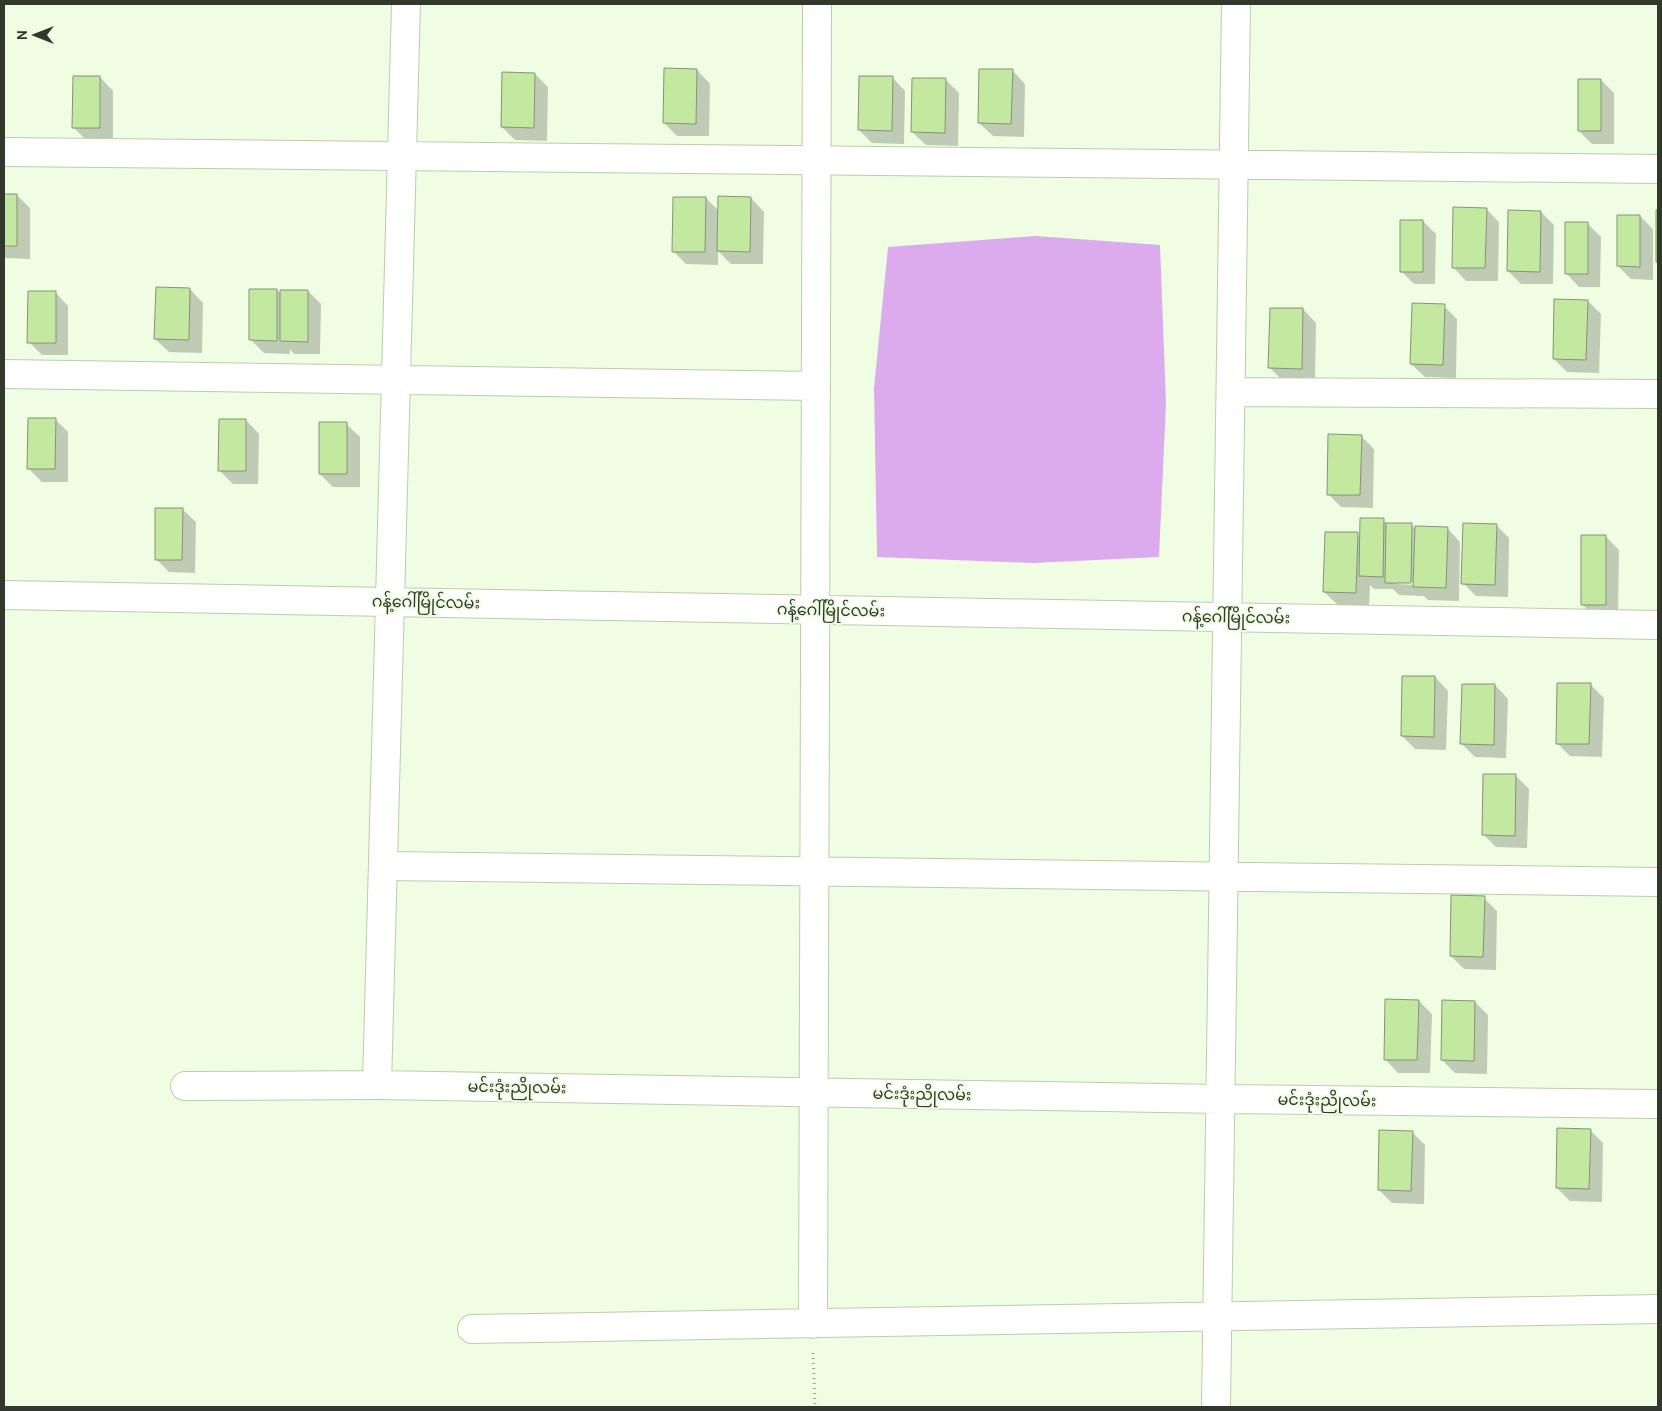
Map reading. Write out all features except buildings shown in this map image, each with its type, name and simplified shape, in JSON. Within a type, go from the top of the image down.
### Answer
[{"type":"street","points":[[377,1085],[406,4]]},
{"type":"street","points":[[813,1324],[817,4]]},
{"type":"street","points":[[1216,1407],[1236,4]]},
{"type":"street","points":[[4,152],[1658,169]]},
{"type":"street","points":[[4,374],[816,386]]},
{"type":"street","points":[[1230,392],[1658,394]]},
{"type":"street","name":"ဂန့်ဂေါ်မြိုင်လမ်း","points":[[4,594],[1658,625]]},
{"type":"street","points":[[383,866],[1658,882]]},
{"type":"street","name":"မင်းဒုံးညိုလမ်း","points":[[185,1086],[377,1085],[813,1093],[1658,1104]]},
{"type":"street","points":[[472,1329],[1658,1310]]},
{"type":"path","points":[[813,1324],[815,1407]]},
{"type":"shaded area","points":[[1036,236],[1160,245],[1166,403],[1159,557],[1033,563],[877,557],[874,388],[888,247]]}]
